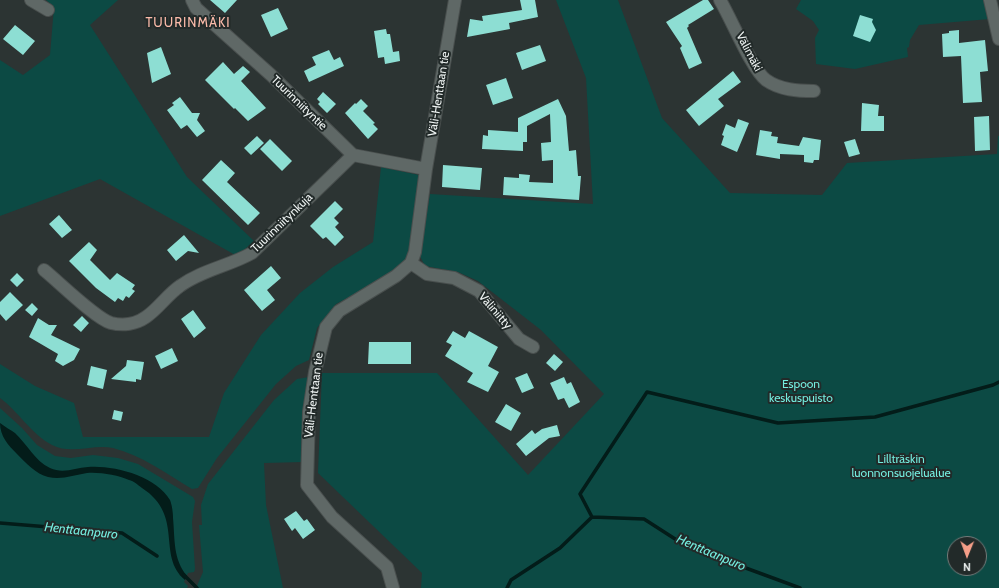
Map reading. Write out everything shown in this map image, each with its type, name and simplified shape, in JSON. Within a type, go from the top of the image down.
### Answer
[{"type":"street","points":[[31,0],[48,10]]},
{"type":"street","name":"Tuurinniityntie","points":[[192,0],[196,8],[271,75],[353,155]]},
{"type":"street","name":"Väli-Henttaan tie","points":[[393,588],[387,568],[332,517],[307,485],[308,428],[315,372],[326,327],[339,311],[396,276],[411,263],[417,242],[426,169],[455,0]]},
{"type":"street","name":"Välimäki","points":[[720,0],[758,73],[774,85],[798,91],[814,91]]},
{"type":"street","points":[[990,0],[999,39]]},
{"type":"street","points":[[353,155],[426,169]]},
{"type":"street","name":"Tuurinniitynkuja","points":[[44,270],[104,320],[121,324],[136,322],[145,318],[178,287],[191,278],[208,270],[237,261],[252,253],[353,155]]},
{"type":"street","name":"Väliniitty","points":[[411,263],[427,274],[454,278],[479,291],[519,339],[533,347]]},
{"type":"green space","points":[[46,0],[118,0],[90,25],[187,177],[254,241],[237,256],[100,179],[0,216],[0,60],[23,75],[50,55],[54,7]]},
{"type":"green space","name":"Espoon keskuspuisto","points":[[556,0],[618,0],[662,118],[730,193],[822,195],[847,163],[997,154],[999,136],[999,588],[421,588],[422,573],[318,473],[322,373],[437,373],[528,475],[604,394],[541,330],[478,281],[458,272],[425,266],[420,256],[430,194],[593,204],[586,78]]},
{"type":"green space","points":[[801,0],[985,0],[990,19],[919,25],[910,40],[909,47],[907,48],[908,57],[855,69],[816,64],[815,38],[819,30],[813,21],[796,9]]},
{"type":"green space","points":[[381,167],[419,175],[421,181],[412,245],[404,263],[384,279],[336,304],[317,328],[309,360],[296,366],[276,384],[217,458],[198,488],[192,489],[144,460],[113,448],[98,447],[67,449],[52,445],[31,429],[0,398],[0,364],[35,386],[74,403],[83,437],[209,437],[224,393],[261,335],[300,293],[333,267],[373,242]]},
{"type":"green space","points":[[309,377],[303,462],[264,463],[266,505],[283,588],[196,588],[203,572],[199,525],[202,525],[201,505],[208,484],[274,400],[297,379]]},
{"type":"green space","points":[[0,408],[22,428],[37,445],[55,456],[71,458],[93,455],[118,458],[138,464],[193,497],[195,501],[192,522],[195,569],[194,572],[188,573],[184,582],[188,586],[187,588],[0,588]]},
{"type":"shaded area","points":[[0,423],[15,433],[35,457],[45,465],[55,470],[64,471],[88,467],[110,468],[134,474],[155,484],[170,500],[173,514],[177,556],[182,570],[187,576],[185,580],[177,570],[172,559],[167,523],[163,511],[155,499],[134,482],[114,475],[87,473],[58,478],[44,476],[31,468],[5,440],[1,432]]},
{"type":"building","points":[[210,0],[237,0],[225,13]]},
{"type":"building","points":[[520,0],[535,0],[538,17],[509,23],[510,29],[467,37],[470,19],[483,21],[482,16],[522,10]]},
{"type":"building","points":[[703,0],[708,0],[714,9],[688,25],[689,26],[687,28],[702,63],[689,69],[680,48],[682,46],[666,22]]},
{"type":"building","points":[[278,8],[288,29],[271,37],[261,15]]},
{"type":"building","points":[[860,15],[873,19],[872,22],[876,30],[870,42],[853,36]]},
{"type":"building","points":[[15,25],[35,41],[23,55],[3,39]]},
{"type":"building","points":[[386,29],[387,34],[390,34],[393,52],[399,51],[400,61],[385,64],[384,57],[378,58],[374,31]]},
{"type":"building","points":[[959,30],[959,43],[985,40],[988,71],[980,72],[982,102],[963,103],[961,56],[943,57],[942,34],[949,33],[949,31]]},
{"type":"building","points":[[540,45],[546,61],[522,70],[516,53]]},
{"type":"building","points":[[161,47],[171,74],[152,83],[147,53]]},
{"type":"building","points":[[329,50],[334,60],[340,57],[344,66],[309,82],[304,71],[316,65],[312,57]]},
{"type":"building","points":[[223,62],[234,74],[243,66],[250,72],[241,81],[266,108],[248,121],[205,80]]},
{"type":"building","points":[[733,71],[741,82],[718,99],[724,106],[699,126],[686,110]]},
{"type":"building","points":[[506,78],[513,98],[493,105],[486,85]]},
{"type":"building","points":[[323,92],[336,104],[327,113],[318,104],[320,102],[317,99]]},
{"type":"building","points":[[180,97],[192,113],[200,113],[197,120],[205,131],[197,137],[187,125],[181,129],[167,110],[174,105],[172,103]]},
{"type":"building","points":[[361,99],[368,106],[363,111],[375,123],[373,124],[378,129],[368,139],[345,113]]},
{"type":"building","points":[[558,99],[566,116],[569,151],[576,150],[578,176],[581,176],[579,200],[503,195],[504,177],[519,178],[519,174],[530,175],[529,182],[553,183],[553,160],[542,161],[541,143],[551,142],[550,114],[527,126],[527,142],[523,142],[523,151],[482,149],[483,135],[488,136],[488,130],[518,132],[518,118]]},
{"type":"building","points":[[862,103],[879,105],[878,116],[884,116],[884,131],[861,131]]},
{"type":"building","points":[[989,116],[990,150],[975,151],[974,117]]},
{"type":"building","points":[[738,119],[749,123],[737,152],[721,145],[724,136],[722,135],[726,124],[735,128]]},
{"type":"building","points":[[760,130],[772,132],[771,136],[778,137],[777,143],[799,146],[803,137],[821,140],[819,160],[814,160],[813,163],[804,162],[804,155],[780,154],[780,159],[756,155]]},
{"type":"building","points":[[257,136],[264,143],[251,155],[244,148]]},
{"type":"building","points":[[270,139],[292,161],[282,171],[260,149]]},
{"type":"building","points":[[855,139],[860,154],[849,157],[844,142]]},
{"type":"building","points":[[221,160],[235,173],[227,182],[260,213],[248,225],[202,180]]},
{"type":"building","points":[[443,165],[482,168],[480,190],[442,187]]},
{"type":"building","points":[[335,201],[343,209],[334,218],[339,223],[335,227],[344,237],[335,246],[326,237],[323,239],[310,226]]},
{"type":"building","points":[[59,215],[72,230],[62,238],[49,224]]},
{"type":"building","points":[[184,235],[199,253],[188,251],[176,261],[167,250]]},
{"type":"building","points":[[89,242],[97,250],[90,260],[110,280],[117,273],[135,285],[132,289],[135,291],[129,298],[126,296],[123,301],[118,298],[115,302],[96,288],[69,261]]},
{"type":"building","points":[[271,266],[281,278],[267,290],[275,300],[262,311],[244,290]]},
{"type":"building","points":[[17,273],[24,280],[17,287],[10,280]]},
{"type":"building","points":[[10,292],[23,305],[6,321],[0,314],[0,302]]},
{"type":"building","points":[[32,303],[38,309],[32,316],[25,310]]},
{"type":"building","points":[[193,310],[206,328],[194,338],[181,319]]},
{"type":"building","points":[[82,316],[89,323],[81,332],[73,325]]},
{"type":"building","points":[[38,318],[49,325],[57,325],[51,335],[80,349],[74,360],[63,366],[55,361],[58,354],[29,337]]},
{"type":"building","points":[[453,331],[465,338],[469,331],[498,347],[488,366],[499,372],[488,392],[467,382],[473,373],[445,356],[452,345],[446,342]]},
{"type":"building","points":[[369,342],[411,342],[411,364],[368,364]]},
{"type":"building","points":[[172,348],[178,361],[161,369],[155,356]]},
{"type":"building","points":[[554,354],[563,362],[555,371],[546,363]]},
{"type":"building","points":[[127,360],[144,362],[141,380],[136,379],[136,382],[111,379],[126,366]]},
{"type":"building","points":[[91,366],[107,370],[103,389],[87,385]]},
{"type":"building","points":[[527,373],[534,388],[522,393],[515,378]]},
{"type":"building","points":[[564,377],[567,384],[571,382],[580,402],[569,408],[564,398],[558,400],[550,383]]},
{"type":"building","points":[[506,404],[521,413],[511,431],[495,422]]},
{"type":"building","points":[[114,410],[123,412],[121,421],[112,419]]},
{"type":"building","points":[[557,425],[560,436],[549,438],[526,456],[516,444],[532,430],[535,434],[542,429]]},
{"type":"building","points":[[296,511],[304,521],[307,519],[315,530],[303,539],[295,528],[292,531],[284,519]]},
{"type":"waterway","points":[[592,517],[580,494],[647,392],[778,423],[875,417],[993,385],[999,382]]},
{"type":"waterway","name":"Henttaanpuro","points":[[507,588],[511,580],[560,548],[592,517],[644,519],[686,546],[800,588]]},
{"type":"waterway","name":"Henttaanpuro","points":[[0,523],[122,533],[157,556]]},
{"type":"waterway","name":"Henttaanpuro","points":[[184,575],[197,588]]},
{"type":"district","name":"TUURINMÄKI","points":[[188,23]]},
{"type":"park label","name":"Lillträskin luonnonsuojelualue","points":[[901,466]]}]
